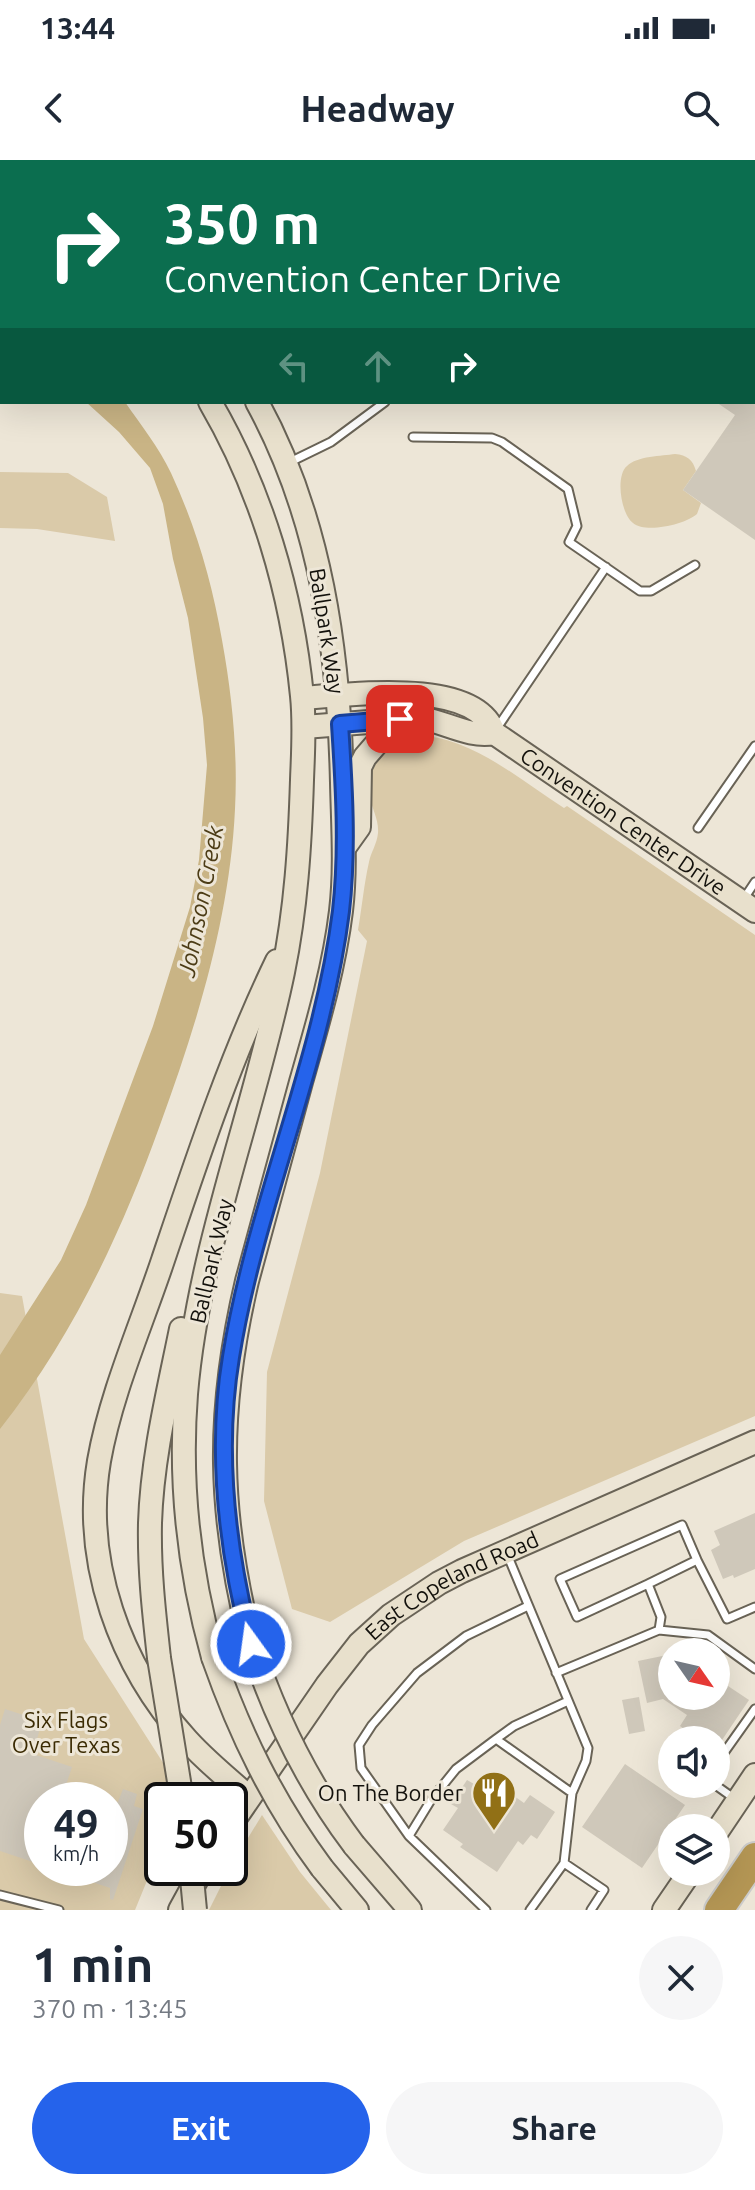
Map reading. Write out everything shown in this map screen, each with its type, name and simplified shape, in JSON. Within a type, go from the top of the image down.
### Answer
[{"type":"highway","points":[[719,1910],[755,1857]]},
{"type":"main road","name":"Ballpark Way","points":[[211,404],[249,479],[282,581],[303,698],[304,727],[299,861],[290,934],[273,1015],[230,1175],[194,1331],[184,1433],[190,1547],[213,1657],[242,1733],[263,1778],[291,1824],[357,1910]]},
{"type":"main road","name":"Ballpark Way","points":[[258,404],[296,492],[318,564],[334,652],[344,848],[341,911],[331,966],[237,1324],[227,1389],[224,1472],[229,1539],[234,1577],[251,1644],[273,1705],[295,1752],[319,1796],[354,1845],[410,1910]]},
{"type":"main road","points":[[249,479],[285,464]]},
{"type":"main road","name":"Convention Center Drive","points":[[303,698],[410,694],[436,696],[478,711],[491,723],[494,733],[748,906]]},
{"type":"main road","points":[[344,848],[359,827],[360,767],[365,757],[384,735],[421,718]]},
{"type":"main road","name":"Convention Center Drive","points":[[304,727],[421,718],[483,735],[494,733]]},
{"type":"main road","points":[[249,1797],[186,1738],[141,1678],[119,1634],[104,1583],[97,1546],[95,1505],[99,1462],[109,1419],[185,1196],[254,1009],[290,934]]},
{"type":"main road","points":[[179,1782],[159,1658],[150,1536],[159,1440],[194,1275],[230,1175]]},
{"type":"main road","name":"East Copeland Road","points":[[249,1797],[343,1663],[373,1630],[439,1583],[755,1442]]},
{"type":"main road","points":[[728,1814],[755,1775]]},
{"type":"main road","points":[[193,1886],[195,1910]]},
{"type":"main road","points":[[180,1910],[193,1886]]},
{"type":"main road","points":[[664,1910],[680,1886]]},
{"type":"lane","points":[[285,464],[331,442],[379,404]]},
{"type":"lane","points":[[413,437],[492,438],[502,442],[568,489],[577,526],[569,542],[645,592],[657,589],[695,565]]},
{"type":"lane","points":[[494,733],[606,567]]},
{"type":"lane","points":[[698,828],[755,746]]},
{"type":"lane","points":[[748,906],[755,882]]},
{"type":"lane","points":[[697,1560],[577,1617],[560,1579],[682,1525],[727,1619],[755,1607]]},
{"type":"lane","points":[[506,1551],[588,1748],[586,1761],[572,1793],[564,1863],[530,1910]]},
{"type":"lane","points":[[648,1584],[661,1617],[659,1630]]},
{"type":"lane","points":[[486,1910],[409,1836],[361,1768],[359,1745],[372,1725],[417,1673],[466,1636],[528,1606]]},
{"type":"lane","points":[[556,1673],[659,1630],[708,1635],[755,1669]]},
{"type":"lane","points":[[409,1836],[431,1800],[456,1769],[514,1726],[568,1701]]},
{"type":"lane","points":[[730,1744],[755,1709]]},
{"type":"lane","points":[[496,1739],[572,1793]]},
{"type":"lane","points":[[730,1796],[737,1801]]},
{"type":"lane","points":[[564,1863],[604,1890],[591,1910]]},
{"type":"lane","points":[[0,1895],[59,1910]]},
{"type":"green space","points":[[675,454],[689,459],[695,467],[696,471],[683,490],[701,503],[697,514],[666,526],[647,528],[633,523],[625,512],[621,495],[623,471],[637,460]]},
{"type":"green space","points":[[0,472],[68,473],[107,497],[115,541],[37,529],[0,528]]},
{"type":"green space","points":[[416,735],[457,743],[494,762],[564,808],[567,806],[755,935],[755,1416],[464,1541],[330,1622],[292,1609],[264,1501],[267,1372],[320,1173],[367,941],[358,930],[367,870],[378,833],[370,797],[371,775],[388,749]]},
{"type":"green space","name":"Six Flags Over Texas","points":[[0,1293],[22,1296],[84,1639],[175,1782],[144,1782],[145,1886],[135,1910],[0,1910]]},
{"type":"green space","points":[[262,1815],[300,1872],[331,1910],[209,1910],[221,1886],[248,1886],[248,1838]]},
{"type":"water","name":"Johnson Creek","points":[[88,404],[126,404],[150,437],[180,493],[208,576],[226,661],[235,745],[232,849],[219,930],[199,1009],[174,1087],[129,1206],[72,1322],[0,1429],[0,1355],[61,1260],[86,1205],[153,1026],[190,907],[199,860],[207,765],[188,618],[163,504],[150,468],[119,432]]},
{"type":"building","points":[[719,404],[755,404],[755,540],[683,490],[735,415]]},
{"type":"building","points":[[755,1513],[755,1569],[723,1579],[711,1550],[720,1545],[714,1531]]},
{"type":"building","points":[[658,1657],[658,1700],[647,1703],[638,1661]]},
{"type":"building","points":[[730,1687],[749,1700],[730,1728],[680,1726],[687,1715],[680,1710],[730,1710]]},
{"type":"building","points":[[639,1697],[645,1731],[629,1734],[622,1700]]},
{"type":"building","points":[[5,1709],[42,1721],[33,1754],[72,1767],[67,1782],[24,1782],[24,1859],[0,1851],[0,1725]]},
{"type":"building","points":[[625,1764],[658,1787],[658,1798],[675,1798],[685,1805],[679,1814],[658,1814],[658,1845],[642,1868],[582,1827]]},
{"type":"building","name":"On The Border","points":[[478,1779],[494,1789],[497,1784],[524,1803],[530,1795],[555,1812],[537,1839],[531,1835],[523,1845],[518,1841],[497,1872],[460,1847],[463,1844],[443,1830],[458,1808],[451,1804],[467,1780],[474,1784]]},
{"type":"building","points":[[128,1791],[137,1794],[134,1806],[143,1809],[128,1854]]},
{"type":"building","points":[[104,1886],[118,1886],[113,1900],[110,1899],[110,1888]]},
{"type":"place","name":"On The Border","points":[[494,1832]]},
{"type":"route","points":[[251,1644],[234,1577],[226,1507],[224,1430],[230,1359],[247,1281],[313,1041],[341,911],[344,848],[340,724],[400,719]]}]
